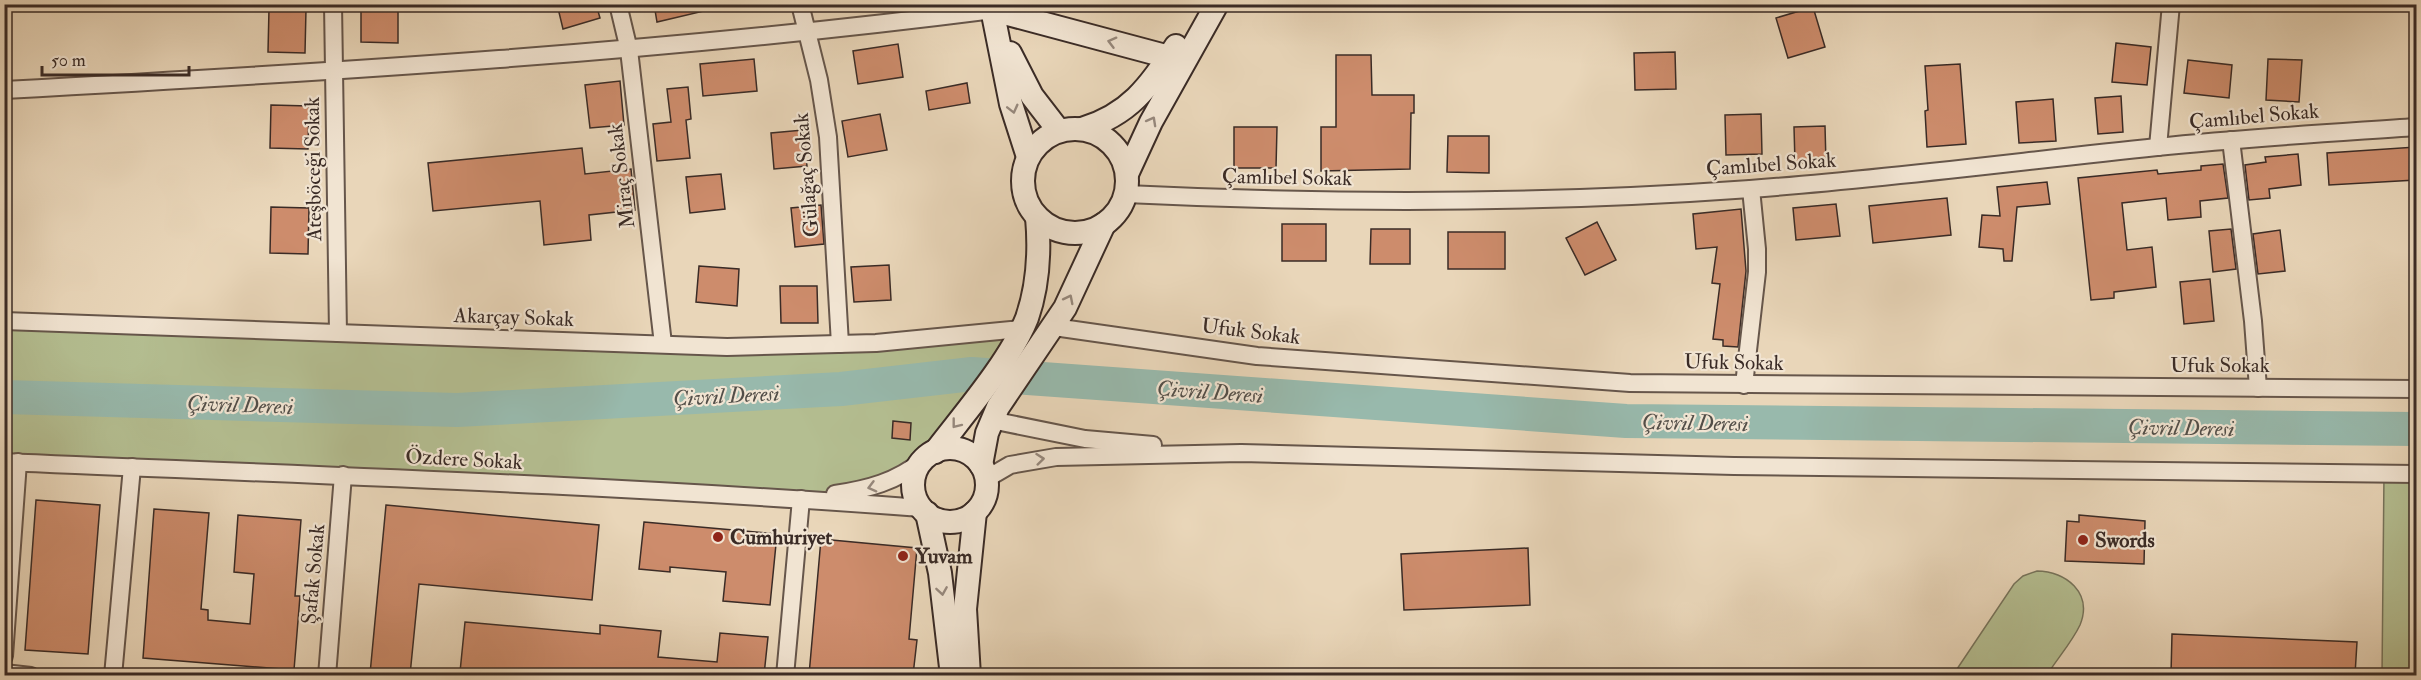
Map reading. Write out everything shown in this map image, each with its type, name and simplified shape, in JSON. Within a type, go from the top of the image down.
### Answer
[{"type":"street","name":"Ateşböceği Sokak","points":[[333,4],[338,333]]},
{"type":"street","name":"Miraç Sokak","points":[[618,4],[629,50],[663,344]]},
{"type":"street","name":"Gülağaç Sokak","points":[[800,4],[808,33],[828,137],[840,344]]},
{"type":"street","points":[[952,675],[940,573],[924,510],[914,487],[915,473],[1004,358],[1021,329],[1035,282],[1039,238],[1037,217],[1024,193],[1023,175],[1028,157],[1041,141],[1059,131],[1082,129],[1104,121],[1127,108],[1169,57],[1204,4]]},
{"type":"street","points":[[1037,217],[1052,227],[1069,233],[1087,232],[1104,224],[1118,211],[1151,122],[1217,4]]},
{"type":"street","points":[[2158,147],[2171,4]]},
{"type":"street","points":[[4,90],[334,72],[629,50],[808,33],[992,7],[1169,57]]},
{"type":"street","points":[[992,7],[1024,83],[1059,131]]},
{"type":"street","points":[[992,7],[1011,104],[1028,157]]},
{"type":"street","name":"Çamlıbel Sokak","points":[[1127,184],[1271,200],[1461,201],[1632,197],[1892,177],[2230,140],[2416,127]]},
{"type":"street","points":[[1082,129],[1101,135],[1116,147],[1127,184]]},
{"type":"street","points":[[2230,140],[2253,321],[2258,387]]},
{"type":"street","points":[[1744,385],[1757,272],[1751,189]]},
{"type":"street","points":[[969,675],[965,609],[975,512],[986,493],[983,472],[994,414],[1054,327],[1075,288],[1104,224]]},
{"type":"street","name":"Akarçay Sokak","points":[[4,321],[760,347],[840,344],[1021,329]]},
{"type":"street","name":"Ufuk Sokak","points":[[1054,327],[1257,356],[1630,383],[2416,389]]},
{"type":"street","points":[[994,414],[1085,439],[1241,453]]},
{"type":"street","points":[[785,675],[801,499],[855,491],[883,484],[904,474],[929,456],[957,449],[970,454],[983,472]]},
{"type":"street","points":[[983,472],[1048,458],[1241,453],[1734,466],[2416,474]]},
{"type":"street","points":[[4,656],[11,462]]},
{"type":"street","name":"Özdere Sokak","points":[[11,462],[343,475],[801,499],[924,510]]},
{"type":"street","points":[[113,675],[132,467]]},
{"type":"street","name":"Şafak Sokak","points":[[327,675],[343,475]]},
{"type":"street","points":[[924,510],[947,521],[962,519],[975,512]]},
{"type":"street","points":[[4,673],[31,675]]},
{"type":"green space","points":[[5,321],[727,347],[1021,329],[935,452],[894,479],[801,499],[5,462]]},
{"type":"green space","points":[[2384,474],[2416,474],[2416,675],[2382,676]]},
{"type":"green space","points":[[2037,571],[2058,575],[2067,580],[2080,594],[2083,603],[2080,625],[2047,675],[1958,675],[1957,669],[2014,584],[2023,576]]},
{"type":"building","points":[[361,4],[398,4],[398,43],[361,42]]},
{"type":"building","points":[[557,4],[596,4],[600,18],[563,29]]},
{"type":"building","points":[[654,4],[704,4],[704,11],[657,22]]},
{"type":"building","points":[[1813,7],[1825,47],[1788,58],[1776,18]]},
{"type":"building","points":[[269,9],[306,9],[305,53],[268,52]]},
{"type":"building","points":[[2116,43],[2151,47],[2147,85],[2112,82]]},
{"type":"building","points":[[898,44],[903,77],[858,84],[853,51]]},
{"type":"building","points":[[1675,52],[1676,89],[1635,90],[1634,53]]},
{"type":"building","points":[[1336,55],[1371,55],[1372,95],[1414,95],[1414,113],[1411,113],[1410,169],[1321,171],[1321,127],[1336,127]]},
{"type":"building","points":[[754,59],[757,91],[703,96],[700,64]]},
{"type":"building","points":[[2268,59],[2302,60],[2299,102],[2266,100]]},
{"type":"building","points":[[2188,60],[2232,65],[2229,98],[2184,93]]},
{"type":"building","points":[[1960,64],[1966,144],[1927,147],[1925,111],[1928,110],[1925,66]]},
{"type":"building","points":[[620,81],[624,125],[590,128],[585,85]]},
{"type":"building","points":[[967,83],[970,103],[929,110],[926,91]]},
{"type":"building","points":[[688,87],[691,119],[686,120],[690,158],[657,161],[653,124],[671,122],[667,89]]},
{"type":"building","points":[[2121,96],[2123,132],[2098,134],[2095,98]]},
{"type":"building","points":[[2053,99],[2056,141],[2019,143],[2016,102]]},
{"type":"building","points":[[271,105],[309,106],[308,149],[270,148]]},
{"type":"building","points":[[880,114],[887,150],[848,157],[842,121]]},
{"type":"building","points":[[1761,114],[1762,154],[1726,155],[1725,115]]},
{"type":"building","points":[[1825,126],[1826,163],[1795,163],[1794,127]]},
{"type":"building","points":[[1234,127],[1277,127],[1276,168],[1234,168]]},
{"type":"building","points":[[803,130],[807,166],[774,169],[771,133]]},
{"type":"building","points":[[1448,136],[1489,136],[1489,173],[1447,172]]},
{"type":"building","points":[[2416,147],[2416,180],[2329,185],[2327,153]]},
{"type":"building","points":[[582,148],[585,174],[631,169],[635,210],[589,215],[591,240],[544,245],[540,201],[433,211],[428,163]]},
{"type":"building","points":[[2298,154],[2301,185],[2269,189],[2270,198],[2249,200],[2245,165],[2266,162],[2265,157]]},
{"type":"building","points":[[2223,164],[2228,198],[2200,201],[2201,217],[2168,220],[2166,198],[2122,203],[2127,250],[2152,247],[2156,287],[2114,292],[2114,298],[2091,300],[2078,178],[2157,170],[2158,174],[2201,170],[2201,166]]},
{"type":"building","points":[[721,174],[725,209],[690,213],[686,177]]},
{"type":"building","points":[[2047,182],[2050,204],[2017,207],[2012,261],[2004,261],[2003,249],[1979,247],[1982,215],[2000,216],[1997,187]]},
{"type":"building","points":[[1947,198],[1951,235],[1873,243],[1869,206]]},
{"type":"building","points":[[1836,204],[1840,236],[1796,240],[1793,208]]},
{"type":"building","points":[[821,205],[824,244],[795,247],[791,208]]},
{"type":"building","points":[[271,207],[309,208],[308,254],[270,253]]},
{"type":"building","points":[[1741,209],[1746,271],[1738,347],[1723,346],[1723,340],[1713,339],[1720,284],[1712,283],[1717,247],[1696,249],[1693,214]]},
{"type":"building","points":[[1597,222],[1616,260],[1585,275],[1566,238]]},
{"type":"building","points":[[1282,224],[1326,224],[1326,261],[1282,261]]},
{"type":"building","points":[[1371,229],[1410,229],[1410,264],[1370,264]]},
{"type":"building","points":[[2231,229],[2236,269],[2213,272],[2209,231]]},
{"type":"building","points":[[2280,230],[2285,271],[2258,274],[2253,234]]},
{"type":"building","points":[[1448,232],[1505,232],[1505,269],[1448,269]]},
{"type":"building","points":[[889,265],[891,300],[854,302],[851,267]]},
{"type":"building","points":[[699,266],[739,269],[737,306],[696,302]]},
{"type":"building","points":[[2210,279],[2214,321],[2184,324],[2180,282]]},
{"type":"building","points":[[780,286],[817,286],[818,323],[781,323]]},
{"type":"building","points":[[893,421],[911,423],[910,440],[892,438]]},
{"type":"building","points":[[36,500],[100,505],[88,654],[25,650]]},
{"type":"building","points":[[386,505],[599,525],[592,600],[419,584],[410,675],[370,674]]},
{"type":"building","points":[[154,509],[209,513],[201,609],[208,610],[208,620],[250,624],[254,574],[234,572],[238,515],[301,520],[295,596],[300,596],[294,670],[143,658]]},
{"type":"building","points":[[2079,515],[2145,521],[2144,564],[2065,561],[2067,521],[2079,522]]},
{"type":"building","points":[[644,522],[777,534],[770,605],[723,601],[726,572],[670,567],[670,572],[639,569]]},
{"type":"building","points":[[821,539],[917,548],[909,639],[917,640],[913,675],[809,675]]},
{"type":"building","points":[[1528,548],[1530,605],[1404,610],[1401,554]]},
{"type":"building","points":[[465,622],[600,634],[600,625],[661,631],[658,657],[717,662],[720,633],[768,637],[764,675],[500,675],[460,672]]},
{"type":"building","points":[[2172,634],[2357,642],[2355,675],[2171,674]]},
{"type":"waterway","name":"Çivril Deresi","points":[[4,397],[457,410],[841,389],[972,374],[1626,421],[2416,429]]},
{"type":"place","name":"Cumhuriyet","points":[[718,537]]},
{"type":"place","name":"Swords","points":[[2083,540]]},
{"type":"place","name":"Yuvam","points":[[903,556]]}]
